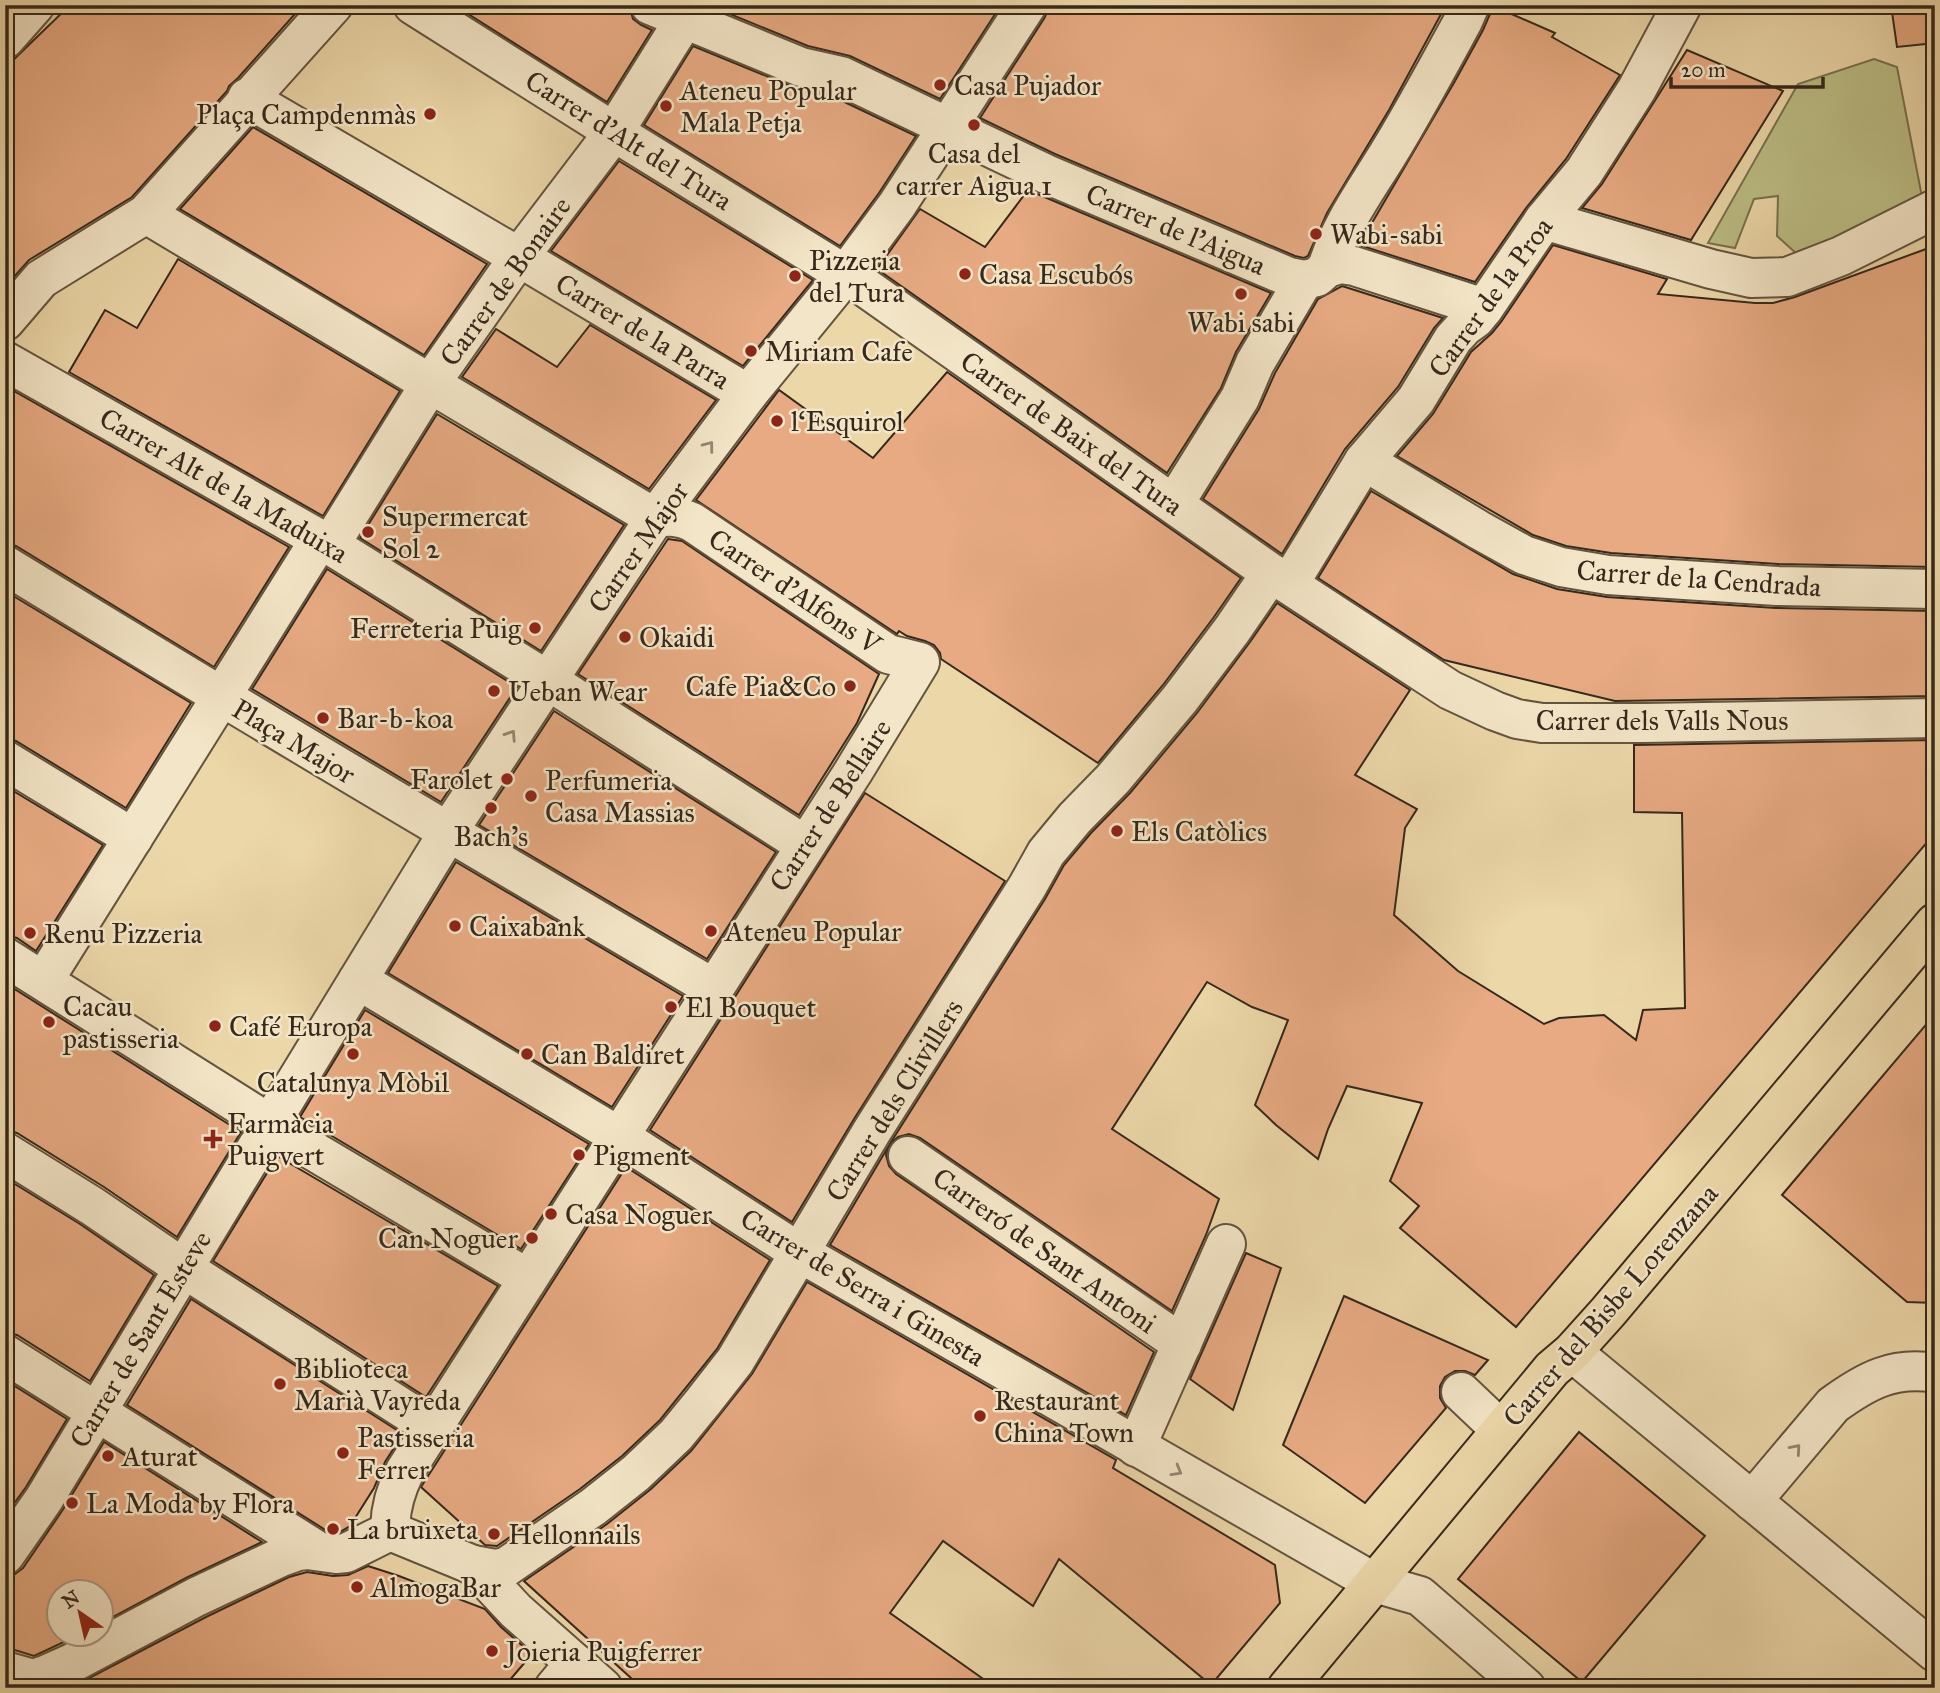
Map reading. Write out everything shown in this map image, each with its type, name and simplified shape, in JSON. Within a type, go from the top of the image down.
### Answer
[{"type":"main road","name":"Carrer del Bisbe Lorenzana","points":[[1287,1688],[1552,1369],[1572,1352],[1935,923]]},
{"type":"street","points":[[5,39],[35,5]]},
{"type":"street","points":[[5,321],[41,279],[146,214],[333,5]]},
{"type":"street","name":"Carrer d'Alt del Tura","points":[[413,5],[846,274]]},
{"type":"street","name":"Carrer Major","points":[[448,833],[547,680],[748,394],[846,274],[903,197],[1027,5]]},
{"type":"street","points":[[1174,505],[1240,398],[1255,363],[1333,249],[1425,91],[1470,5]]},
{"type":"street","name":"Carrer de la Proa","points":[[1286,582],[1364,461],[1416,400],[1453,339],[1484,308],[1544,220],[1584,172],[1637,89],[1682,5]]},
{"type":"street","name":"Carrer de Bonaire","points":[[220,697],[430,384],[519,257],[614,132],[667,13]]},
{"type":"street","name":"Carrer de l'Aigua","points":[[667,13],[801,67],[841,76],[1046,174],[1289,277],[1316,274],[1340,264],[1354,265],[1484,308]]},
{"type":"street","name":"Carrer de la Parra","points":[[247,98],[748,394]]},
{"type":"street","points":[[1544,220],[1711,269],[1751,278],[1787,277],[1842,256],[1935,209]]},
{"type":"street","name":"Carrer d'Alfons V","points":[[146,214],[430,384],[663,517],[680,516],[692,522],[888,654],[920,662]]},
{"type":"street","name":"Carrer de Baix del Tura","points":[[846,274],[1286,582]]},
{"type":"street","points":[[1442,294],[1454,312],[1453,339]]},
{"type":"street","name":"Carrer Alt de la Maduixa","points":[[5,361],[325,542],[805,845]]},
{"type":"street","name":"Carrer de la Cendrada","points":[[1364,461],[1524,555],[1561,567],[1608,575],[1777,586],[1935,589]]},
{"type":"street","points":[[5,565],[220,697]]},
{"type":"street","name":"Carrer dels Valls Nous","points":[[1286,582],[1450,690],[1517,719],[1571,724],[1935,718]]},
{"type":"street","name":"Carrer dels Clivillers","points":[[473,1565],[495,1569],[506,1567],[604,1499],[666,1444],[703,1402],[735,1361],[806,1242],[888,1141],[1046,853],[1180,699],[1232,630],[1286,582]]},
{"type":"street","name":"Carrer de Bellaire","points":[[390,1524],[394,1496],[401,1478],[432,1427],[853,772],[920,662]]},
{"type":"street","name":"Plaça Major","points":[[44,980],[220,697],[713,988]]},
{"type":"street","points":[[5,760],[133,838]]},
{"type":"street","points":[[274,1131],[358,980],[448,833]]},
{"type":"street","points":[[5,957],[274,1131],[305,1145],[527,1278]]},
{"type":"street","name":"Carrer de Serra i Ginesta","points":[[358,980],[620,1137],[806,1242],[1136,1447],[1375,1583],[1420,1596],[1526,1688]]},
{"type":"street","name":"Carrer de Sant Esteve","points":[[5,1555],[44,1499],[257,1147],[274,1131]]},
{"type":"street","name":"Carreró de Sant Antoni","points":[[888,1141],[1182,1344]]},
{"type":"street","points":[[5,1152],[432,1427]]},
{"type":"street","points":[[1136,1447],[1226,1244]]},
{"type":"street","points":[[1572,1352],[1935,1652]]},
{"type":"street","points":[[5,1354],[318,1551]]},
{"type":"street","points":[[1752,1501],[1833,1405],[1869,1381],[1895,1372],[1935,1373]]},
{"type":"street","points":[[1461,1392],[1501,1430]]},
{"type":"street","points":[[5,1671],[33,1679],[45,1675],[281,1557],[307,1550],[336,1554],[356,1550],[390,1524],[473,1565],[482,1572],[561,1665],[603,1688]]},
{"type":"green space","points":[[1874,59],[1897,67],[1922,197],[1798,255],[1777,236],[1778,196],[1754,199],[1735,248],[1708,243],[1798,84]]},
{"type":"building","points":[[70,5],[303,5],[132,197],[29,260],[5,287],[5,68]]},
{"type":"building","points":[[454,5],[629,5],[633,19],[652,30],[607,102]]},
{"type":"building","points":[[708,5],[1001,5],[940,99],[850,56],[808,46]]},
{"type":"building","points":[[1049,5],[1446,5],[1389,110],[1327,213],[1308,256],[1304,258],[1055,154],[980,118],[1045,17]]},
{"type":"building","points":[[1491,5],[1555,33],[1552,37],[1620,75],[1566,159],[1526,208],[1475,282],[1359,245],[1455,81],[1483,30]]},
{"type":"building","points":[[1891,5],[1935,5],[1935,43],[1897,47]]},
{"type":"building","points":[[693,46],[793,87],[834,97],[916,136],[840,246],[644,125]]},
{"type":"building","points":[[1687,50],[1783,91],[1691,240],[1582,208],[1602,184]]},
{"type":"building","points":[[253,127],[487,264],[424,355],[180,209]]},
{"type":"building","points":[[619,161],[813,280],[743,366],[551,251]]},
{"type":"building","points":[[1028,190],[1271,293],[1236,352],[1221,388],[1167,473],[877,269],[920,209],[985,247]]},
{"type":"building","points":[[1553,245],[1667,279],[1658,294],[1755,303],[1773,303],[1795,297],[1926,249],[1935,567],[1778,564],[1611,553],[1566,546],[1533,535],[1397,456],[1433,414],[1471,352],[1501,322]]},
{"type":"building","points":[[178,259],[400,391],[323,516],[69,372],[105,310],[137,328]]},
{"type":"building","points":[[1342,286],[1443,318],[1398,387],[1345,449],[1282,554],[1203,499],[1259,409],[1275,373],[1318,299]]},
{"type":"building","points":[[590,325],[716,400],[649,489],[462,377],[496,329],[557,367]]},
{"type":"building","points":[[947,372],[1241,578],[1163,685],[1098,763],[941,659],[934,645],[899,631],[897,634],[696,500],[779,390],[873,458]]},
{"type":"building","points":[[5,386],[289,547],[214,667],[16,546],[5,543]]},
{"type":"building","points":[[437,414],[624,525],[541,651],[360,538]]},
{"type":"building","points":[[1371,491],[1513,574],[1557,589],[1607,597],[1776,608],[1935,611],[1935,696],[1615,701],[1444,660],[1318,578]]},
{"type":"building","points":[[668,539],[682,541],[879,674],[857,723],[799,815],[578,674]]},
{"type":"building","points":[[327,569],[517,687],[441,802],[252,689]]},
{"type":"building","points":[[5,591],[191,703],[126,808],[16,741],[5,738]]},
{"type":"building","points":[[1277,603],[1410,690],[1355,775],[1417,809],[1405,828],[1394,915],[1458,971],[1544,1024],[1559,1018],[1604,1015],[1636,1040],[1643,1010],[1685,1008],[1682,813],[1634,812],[1634,745],[1935,740],[1935,833],[1516,1327],[1400,1228],[1419,1206],[1390,1181],[1422,1103],[1347,1086],[1318,1159],[1255,1105],[1288,1020],[1252,1007],[1207,982],[1112,1129],[1219,1199],[1172,1311],[920,1138],[909,1134],[898,1137],[890,1144],[886,1155],[889,1166],[896,1174],[1154,1352],[1126,1415],[830,1245],[891,1142],[1064,865],[1130,793],[1197,713]]},
{"type":"building","points":[[554,711],[776,852],[707,959],[479,825]]},
{"type":"building","points":[[5,786],[103,845],[36,951],[17,938],[5,935]]},
{"type":"building","points":[[865,793],[1005,881],[792,1222],[650,1130]]},
{"type":"building","points":[[456,862],[683,996],[612,1107],[388,973]]},
{"type":"building","points":[[5,983],[241,1132],[177,1237],[104,1187],[17,1133],[5,1130]]},
{"type":"building","points":[[365,1010],[589,1144],[521,1249],[300,1117]]},
{"type":"building","points":[[1935,1014],[1935,1303],[1907,1302],[1782,1195]]},
{"type":"building","points":[[279,1157],[498,1286],[426,1397],[213,1261]]},
{"type":"building","points":[[626,1167],[770,1260],[717,1349],[660,1420],[622,1456],[580,1489],[497,1546],[485,1545],[421,1487]]},
{"type":"building","points":[[5,1178],[80,1224],[154,1275],[90,1381],[17,1335],[5,1332]]},
{"type":"building","points":[[1246,1253],[1281,1268],[1233,1410],[1190,1379]]},
{"type":"building","points":[[807,1282],[1116,1460],[1113,1468],[1275,1565],[1280,1603],[1211,1685],[1059,1559],[1033,1606],[943,1541],[890,1613],[996,1688],[642,1688],[524,1581],[607,1524],[651,1489],[691,1451],[752,1374]]},
{"type":"building","points":[[1344,1296],[1488,1360],[1475,1375],[1455,1371],[1445,1377],[1440,1386],[1440,1398],[1446,1408],[1365,1503],[1283,1445]]},
{"type":"building","points":[[191,1299],[403,1434],[350,1526],[340,1532],[327,1531],[127,1405]]},
{"type":"building","points":[[5,1380],[67,1419],[5,1516]]},
{"type":"building","points":[[1579,1432],[1705,1536],[1582,1682],[1458,1579]]},
{"type":"building","points":[[104,1442],[262,1542],[116,1616],[116,1578],[46,1578],[46,1648],[51,1648],[34,1656],[5,1647],[5,1577],[23,1568]]},
{"type":"building","points":[[368,1566],[485,1609],[532,1654],[503,1688],[70,1688],[289,1577],[307,1572],[348,1575]]},
{"type":"place","name":"Casa Pujador","points":[[940,85]]},
{"type":"place","name":"Ateneu Popular Mala Petja","points":[[666,106]]},
{"type":"place","name":"Plaça Campdenmàs","points":[[430,114]]},
{"type":"place","name":"Casa del carrer Aigua 1","points":[[974,125]]},
{"type":"place","name":"Wabi-sabi","points":[[1316,234]]},
{"type":"place","name":"Casa Escubós","points":[[965,274]]},
{"type":"place","name":"Pizzeria del Tura","points":[[795,276]]},
{"type":"place","name":"Wabi sabi","points":[[1241,294]]},
{"type":"place","name":"Miriam Cafe","points":[[751,351]]},
{"type":"place","name":"l‘Esquirol","points":[[777,421]]},
{"type":"place","name":"Supermercat Sol 2","points":[[368,532]]},
{"type":"place","name":"Ferreteria Puig","points":[[535,628]]},
{"type":"place","name":"Okaidi","points":[[625,637]]},
{"type":"place","name":"Cafe Pia&Co","points":[[850,686]]},
{"type":"place","name":"Ueban Wear","points":[[494,691]]},
{"type":"place","name":"Bar-b-koa","points":[[323,718]]},
{"type":"place","name":"Farolet","points":[[507,779]]},
{"type":"place","name":"Perfumeria Casa Massias","points":[[531,796]]},
{"type":"place","name":"Bach's","points":[[491,808]]},
{"type":"place","name":"Els Catòlics","points":[[1117,831]]},
{"type":"place","name":"Caixabank","points":[[455,926]]},
{"type":"place","name":"Ateneu Popular","points":[[711,931]]},
{"type":"place","name":"Renu Pizzeria","points":[[30,933]]},
{"type":"place","name":"El Bouquet","points":[[671,1007]]},
{"type":"place","name":"Cacau pastisseria","points":[[49,1022]]},
{"type":"place","name":"Café Europa","points":[[215,1026]]},
{"type":"place","name":"Catalunya Mòbil","points":[[353,1054]]},
{"type":"place","name":"Can Baldiret","points":[[527,1054]]},
{"type":"place","name":"Farmàcia Puigvert","points":[[213,1139]]},
{"type":"place","name":"Pigment","points":[[579,1155]]},
{"type":"place","name":"Casa Noguer","points":[[551,1214]]},
{"type":"place","name":"Can Noguer","points":[[532,1238]]},
{"type":"place","name":"Biblioteca Marià Vayreda","points":[[280,1384]]},
{"type":"place","name":"Restaurant China Town","points":[[980,1416]]},
{"type":"place","name":"Pastisseria Ferrer","points":[[343,1453]]},
{"type":"place","name":"Aturat","points":[[108,1456]]},
{"type":"place","name":"La Moda by Flora","points":[[72,1503]]},
{"type":"place","name":"La bruixeta","points":[[333,1529]]},
{"type":"place","name":"Hellonnails","points":[[494,1534]]},
{"type":"place","name":"AlmogaBar","points":[[357,1587]]},
{"type":"place","name":"Joieria Puigferrer","points":[[492,1651]]}]
